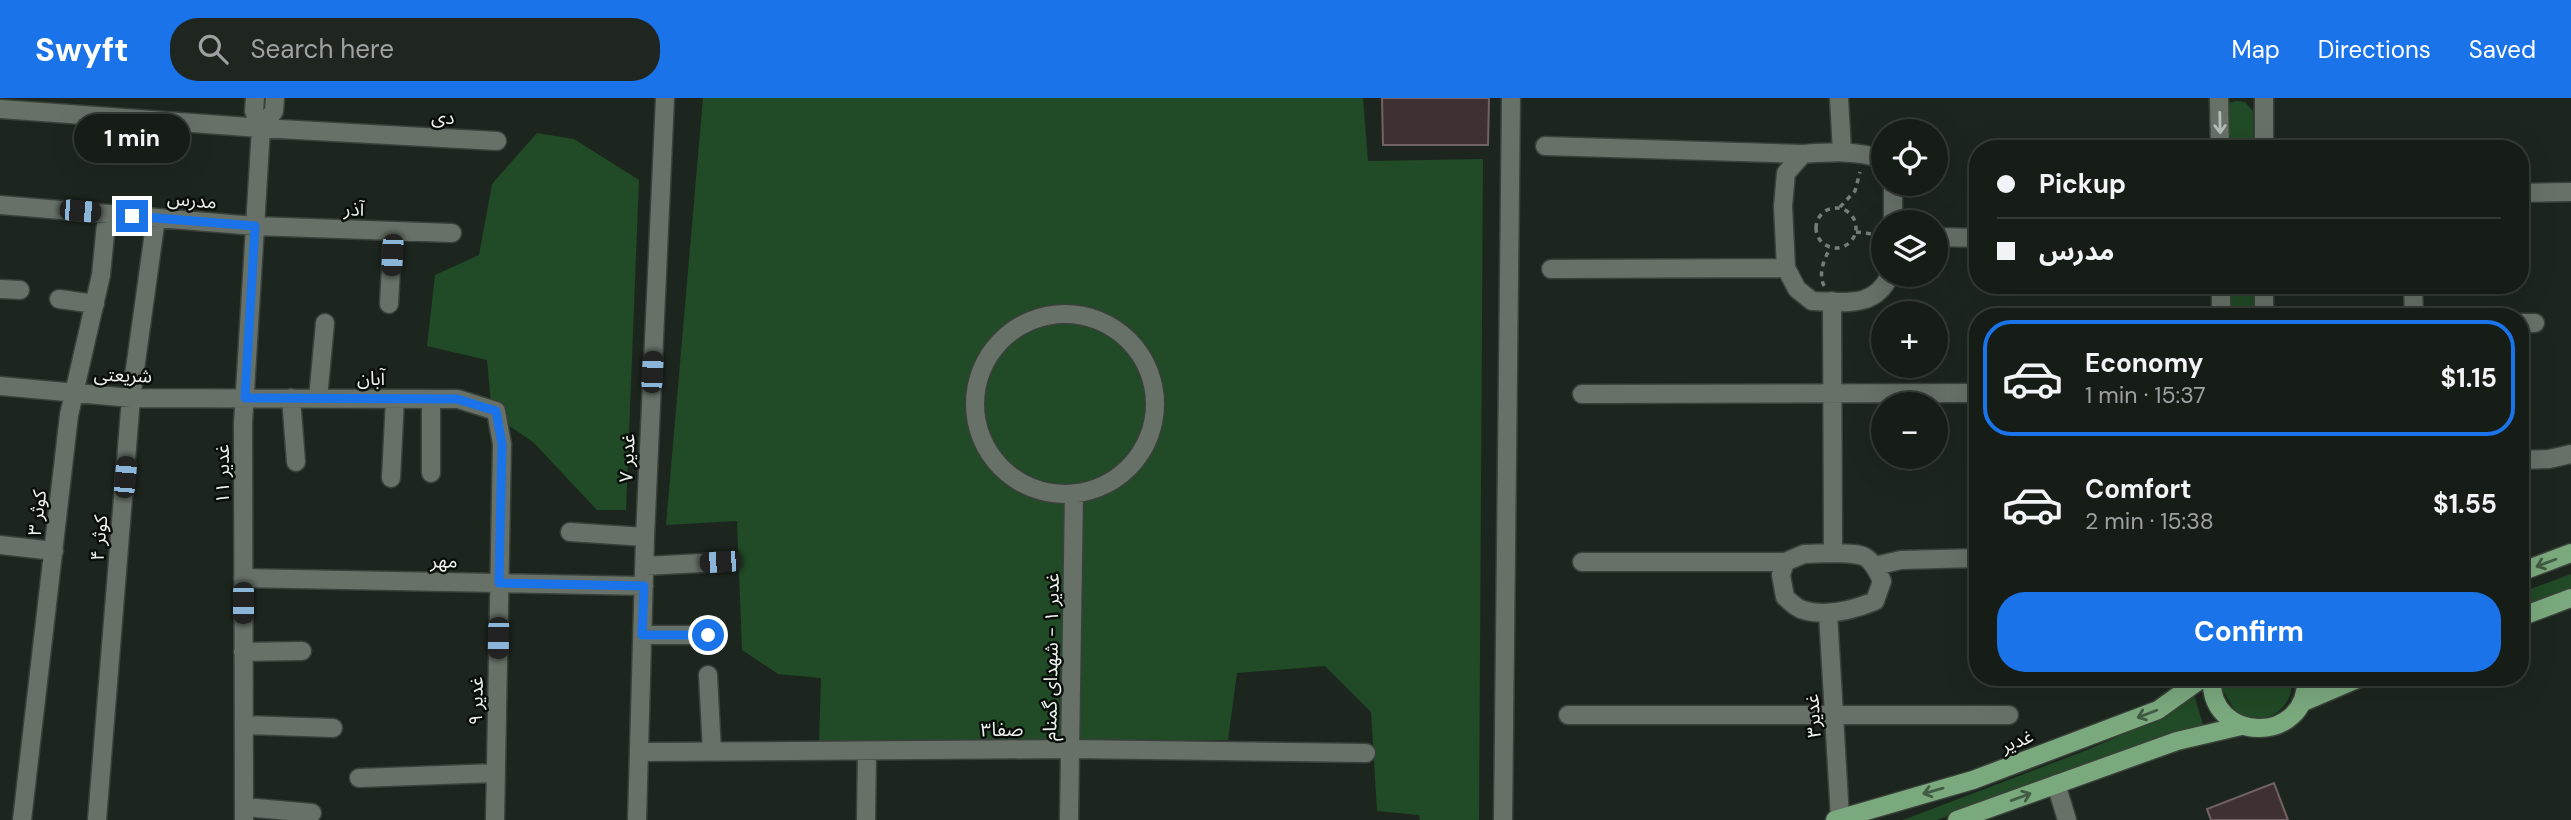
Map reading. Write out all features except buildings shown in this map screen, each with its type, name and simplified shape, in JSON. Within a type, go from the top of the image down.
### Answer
[{"type":"main road","points":[[2529,569],[2571,553]]},
{"type":"main road","points":[[2529,614],[2571,598]]},
{"type":"main road","name":"غدیر","points":[[1838,819],[1973,780],[2158,710],[2191,686]]},
{"type":"main road","points":[[2213,686],[2214,698],[2220,709],[2241,726],[2254,729],[2272,727],[2284,722],[2301,703],[2305,686]]},
{"type":"main road","points":[[2301,703],[2341,686]]},
{"type":"main road","points":[[1957,820],[2177,741],[2241,726]]},
{"type":"street","points":[[255,98],[254,111],[261,128]]},
{"type":"street","points":[[261,128],[274,111],[275,98]]},
{"type":"street","name":"غدیر ۷","points":[[638,820],[645,537],[665,98]]},
{"type":"street","points":[[1503,820],[1511,98]]},
{"type":"street","points":[[1839,98],[1842,151]]},
{"type":"street","points":[[2219,98],[2220,140]]},
{"type":"street","points":[[2264,98],[2264,140]]},
{"type":"street","name":"دی","points":[[0,109],[261,128],[497,141]]},
{"type":"street","name":"غدیر ۱۱","points":[[244,813],[245,398],[261,128]]},
{"type":"street","points":[[1545,146],[1803,154],[1842,151],[1871,155]]},
{"type":"street","points":[[1803,154],[1786,173],[1783,206],[1786,268],[1797,289],[1812,301],[1832,301],[1865,300],[1885,287]]},
{"type":"street","points":[[2529,193],[2571,192]]},
{"type":"street","name":"مدرس","points":[[0,205],[255,226]]},
{"type":"street","name":"کوثر ۳","points":[[22,820],[69,415],[95,304],[107,214]]},
{"type":"street","name":"کوثر ۴","points":[[97,820],[131,398],[156,218]]},
{"type":"street","name":"آذر","points":[[255,226],[452,233]]},
{"type":"street","points":[[389,304],[393,231]]},
{"type":"street","points":[[1948,237],[1969,238]]},
{"type":"street","points":[[1551,269],[1786,268]]},
{"type":"street","points":[[0,289],[20,290]]},
{"type":"street","points":[[59,299],[95,304]]},
{"type":"street","points":[[1832,301],[1833,553]]},
{"type":"street","points":[[1066,314],[1107,324],[1124,336],[1138,351],[1148,369],[1154,390],[1155,411],[1151,431],[1142,450],[1129,467],[1113,480],[1074,494],[1043,491],[1014,479],[998,465],[986,448],[978,429],[974,408],[982,367],[1000,342],[1025,323],[1045,316],[1066,314]]},
{"type":"street","points":[[318,398],[325,323]]},
{"type":"street","name":"شریعتی","points":[[0,386],[131,398],[245,398]]},
{"type":"street","points":[[1582,394],[1969,393]]},
{"type":"street","name":"آبان","points":[[245,398],[457,399],[496,411]]},
{"type":"street","points":[[291,398],[296,462]]},
{"type":"street","points":[[391,478],[395,399]]},
{"type":"street","points":[[431,399],[431,472]]},
{"type":"street","name":"غدیر ۹","points":[[495,820],[502,444],[496,411]]},
{"type":"street","points":[[2529,460],[2549,460],[2571,454]]},
{"type":"street","name":"غدیر ۱ - شهدای گمنام","points":[[1069,820],[1074,494]]},
{"type":"street","points":[[570,532],[645,537]]},
{"type":"street","points":[[0,545],[54,551]]},
{"type":"street","points":[[1582,562],[1785,562],[1804,554],[1862,554],[1875,566],[1882,581],[1875,601],[1858,608],[1828,612],[1801,610],[1785,597],[1781,575],[1785,562]]},
{"type":"street","points":[[1875,566],[1901,560],[1969,558]]},
{"type":"street","points":[[645,566],[720,562]]},
{"type":"street","name":"مهر","points":[[243,578],[644,586]]},
{"type":"street","name":"غدیر۳","points":[[1828,612],[1838,819]]},
{"type":"street","points":[[642,635],[708,635]]},
{"type":"street","points":[[243,652],[302,652]]},
{"type":"street","points":[[708,675],[712,752]]},
{"type":"street","points":[[1568,716],[2009,715]]},
{"type":"street","points":[[244,726],[333,728]]},
{"type":"street","name":"صفا۳","points":[[639,752],[1071,750],[1366,753]]},
{"type":"street","points":[[866,820],[867,751]]},
{"type":"street","points":[[359,778],[496,773]]},
{"type":"street","points":[[2056,784],[2067,820]]},
{"type":"street","points":[[244,813],[312,813]]},
{"type":"path","points":[[1839,208],[1855,191],[1865,153]]},
{"type":"path","points":[[1832,208],[1839,208],[1855,219],[1856,232],[1849,244],[1829,248],[1819,240],[1815,227],[1821,214],[1832,208]]},
{"type":"path","points":[[1856,232],[1871,234]]},
{"type":"path","points":[[1829,248],[1821,279],[1832,301]]},
{"type":"green space","points":[[703,98],[1363,98],[1368,161],[1483,159],[1479,820],[1420,820],[1419,815],[1377,811],[1371,712],[1325,666],[1237,673],[1228,740],[819,742],[821,678],[778,674],[742,650],[737,521],[666,525]]},
{"type":"green space","points":[[2245,102],[2253,111],[2254,140],[2224,140],[2225,104]]},
{"type":"green space","points":[[537,133],[574,139],[639,180],[626,510],[597,510],[533,442],[492,414],[487,360],[427,346],[435,275],[479,255],[492,184]]},
{"type":"green space","points":[[2224,294],[2256,294],[2256,308],[2224,308]]},
{"type":"green space","points":[[2571,574],[2571,588],[2529,604],[2529,590]]},
{"type":"green space","points":[[2222,686],[2291,686],[2283,707],[2270,716],[2252,719],[2237,714]]},
{"type":"green space","points":[[2194,694],[2203,725],[2154,739],[1937,820],[1903,820],[2087,750],[2151,722]]},
{"type":"route","points":[[132,216],[255,226],[245,398],[457,399],[496,411],[502,444],[499,583],[644,586],[642,635],[708,635]]}]
